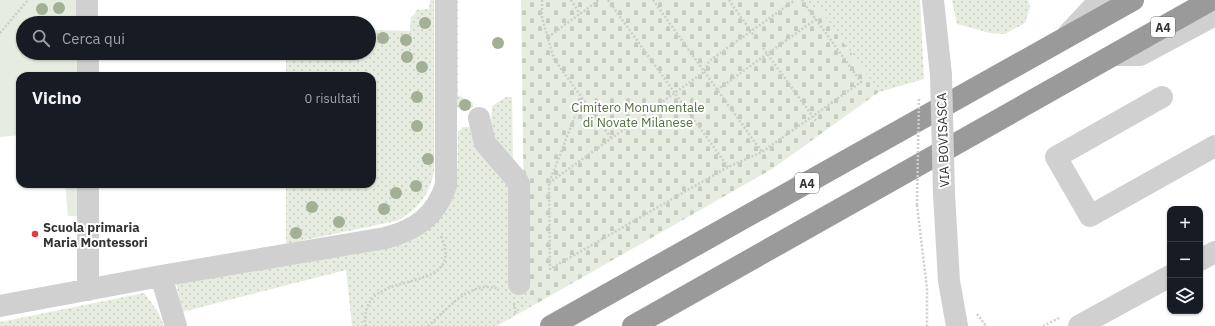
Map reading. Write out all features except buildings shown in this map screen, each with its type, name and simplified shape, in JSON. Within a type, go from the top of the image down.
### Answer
[{"type":"highway","name":"A4","points":[[551,326],[1133,0]]},
{"type":"highway","name":"A4","points":[[633,326],[1116,55],[1211,0]]},
{"type":"street","points":[[88,0],[88,16]]},
{"type":"street","points":[[0,306],[161,276],[385,238],[408,231],[430,215],[441,200],[446,185],[446,0]]},
{"type":"street","name":"VIA BOVISASCA","points":[[933,0],[941,75],[944,194],[949,281],[957,326]]},
{"type":"street","points":[[1062,41],[1100,0]]},
{"type":"street","points":[[1116,55],[1140,55],[1215,15]]},
{"type":"street","points":[[88,60],[88,72]]},
{"type":"street","points":[[1162,97],[1056,156],[1090,216],[1215,146]]},
{"type":"street","points":[[479,118],[485,143],[519,184],[511,291]]},
{"type":"street","points":[[88,188],[88,290]]},
{"type":"street","points":[[1203,258],[1215,252]]},
{"type":"street","points":[[161,276],[176,326]]},
{"type":"street","points":[[1080,325],[1167,278]]},
{"type":"street","name":"VIA BOVISASCA","points":[[940,326],[946,308],[949,281]]},
{"type":"path","points":[[0,33],[28,0]]},
{"type":"path","points":[[542,0],[542,18],[554,59],[611,138]]},
{"type":"path","points":[[571,0],[580,14]]},
{"type":"path","points":[[548,37],[580,14],[594,1],[599,0]]},
{"type":"path","points":[[608,0],[728,167]]},
{"type":"path","points":[[652,0],[762,152]]},
{"type":"path","points":[[729,0],[755,37]]},
{"type":"path","points":[[549,183],[704,72],[709,61],[795,0]]},
{"type":"path","points":[[582,98],[549,183],[550,269],[728,167],[762,152],[861,82],[802,0]]},
{"type":"path","points":[[717,90],[816,19]]},
{"type":"path","points":[[763,48],[816,121]]},
{"type":"path","points":[[919,97],[917,205],[928,289],[927,326]]},
{"type":"path","points":[[366,326],[365,314],[367,306],[380,292],[441,268],[447,252],[441,236]]},
{"type":"path","points":[[428,326],[472,289],[490,286],[511,291],[516,315]]},
{"type":"path","points":[[975,310],[986,326]]},
{"type":"green space","points":[[0,0],[94,0],[95,16],[16,16],[16,60],[95,60],[94,72],[16,72],[16,135],[0,137]]},
{"type":"green space","points":[[430,0],[434,0],[434,172],[426,195],[411,212],[396,221],[286,244],[286,188],[376,188],[376,72],[286,72],[286,60],[376,60],[376,30],[410,31],[411,17],[415,14],[416,10],[429,9]]},
{"type":"green space","points":[[455,0],[458,0],[458,95],[473,103],[473,107],[467,110],[457,107]]},
{"type":"green space","name":"Cimitero Monumentale di Novate Milanese","points":[[521,0],[805,0],[813,10],[818,7],[879,92],[772,169],[534,305],[525,290]]},
{"type":"green space","points":[[805,0],[920,0],[924,79],[879,92],[818,7],[813,11]]},
{"type":"green space","points":[[952,0],[1028,0],[1030,7],[1025,23],[1005,34],[990,33],[957,24]]},
{"type":"green space","points":[[506,97],[512,97],[513,161],[495,143],[491,126],[492,106]]},
{"type":"green space","points":[[463,127],[471,127],[512,184],[525,290],[534,305],[497,326],[352,326],[346,270],[182,312],[176,283],[430,228],[448,208],[453,196],[457,172],[458,132]]},
{"type":"green space","points":[[65,188],[94,188],[93,217],[68,216]]},
{"type":"green space","points":[[144,293],[157,310],[164,326],[0,326],[0,322]]},
{"type":"place","name":"Scuola primaria Maria Montessori","points":[[35,234]]}]
